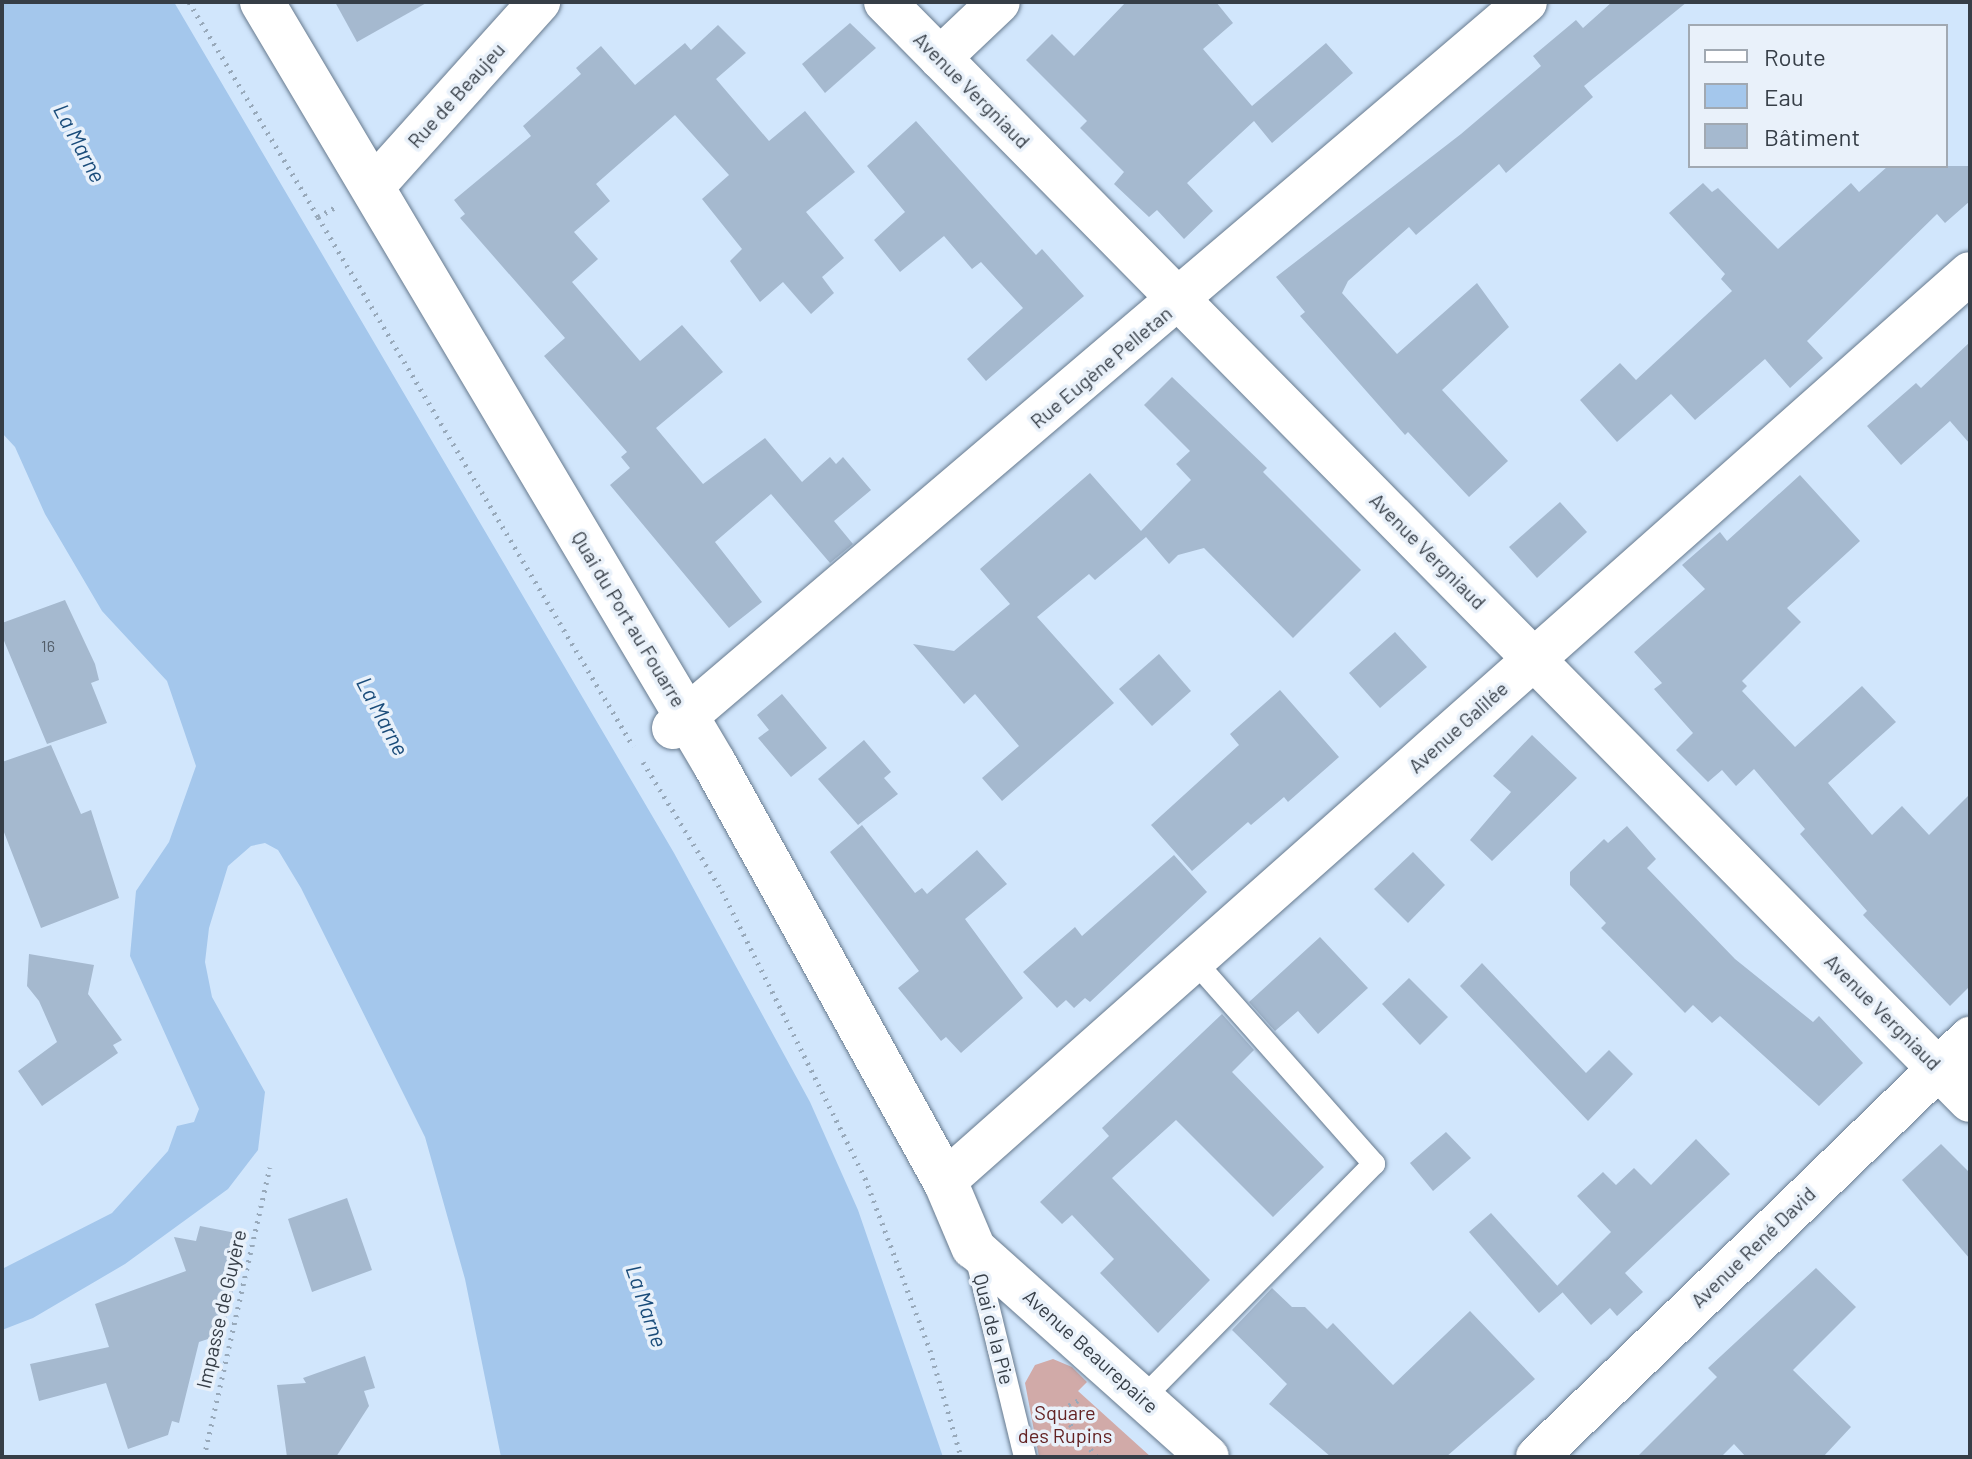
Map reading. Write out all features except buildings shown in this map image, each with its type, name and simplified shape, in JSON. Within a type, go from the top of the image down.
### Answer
[{"type":"street","name":"Quai du Port au Fouarre","points":[[262,2],[373,187],[662,741],[945,1181],[973,1247]]},
{"type":"street","name":"Rue de Beaujeu","points":[[373,187],[539,2]]},
{"type":"street","name":"Avenue Vergniaud","points":[[885,2],[1970,1101]]},
{"type":"street","points":[[940,58],[999,2]]},
{"type":"street","name":"Rue Eugène Pelletan","points":[[662,741],[1526,2]]},
{"type":"street","name":"Avenue Galilée","points":[[945,1181],[1970,273]]},
{"type":"street","name":"Avenue René David","points":[[1537,1457],[1970,1038]]},
{"type":"street","name":"Avenue Beaurepaire","points":[[973,1247],[1099,1381],[1143,1398],[1208,1457]]},
{"type":"lane","points":[[1143,1398],[1374,1164],[1195,962]]},
{"type":"lane","name":"Quai de la Pie","points":[[973,1247],[1025,1457]]},
{"type":"path","points":[[189,2],[318,217],[662,741],[722,891],[865,1178],[930,1350],[961,1457]]},
{"type":"path","points":[[318,217],[332,209]]},
{"type":"path","name":"Impasse de Guyère","points":[[204,1457],[270,1167]]},
{"type":"path","points":[[1046,1418],[1060,1412],[1099,1381]]},
{"type":"path","points":[[1060,1412],[1097,1457]]},
{"type":"green space","name":"Square des Rupins","points":[[1053,1359],[1072,1367],[1087,1382],[1078,1391],[1151,1457],[1039,1457],[1025,1383],[1035,1365]]},
{"type":"water","name":"La Marne","points":[[2,2],[174,2],[674,853],[810,1102],[858,1210],[943,1457],[501,1457],[465,1279],[425,1137],[301,888],[278,850],[265,843],[251,846],[228,866],[209,928],[205,962],[212,997],[265,1092],[258,1150],[228,1189],[125,1264],[33,1318],[2,1330],[2,1269],[112,1213],[168,1151],[177,1126],[194,1122],[199,1109],[130,956],[136,891],[169,842],[196,766],[167,681],[102,611],[45,514],[15,447],[2,433]]}]
